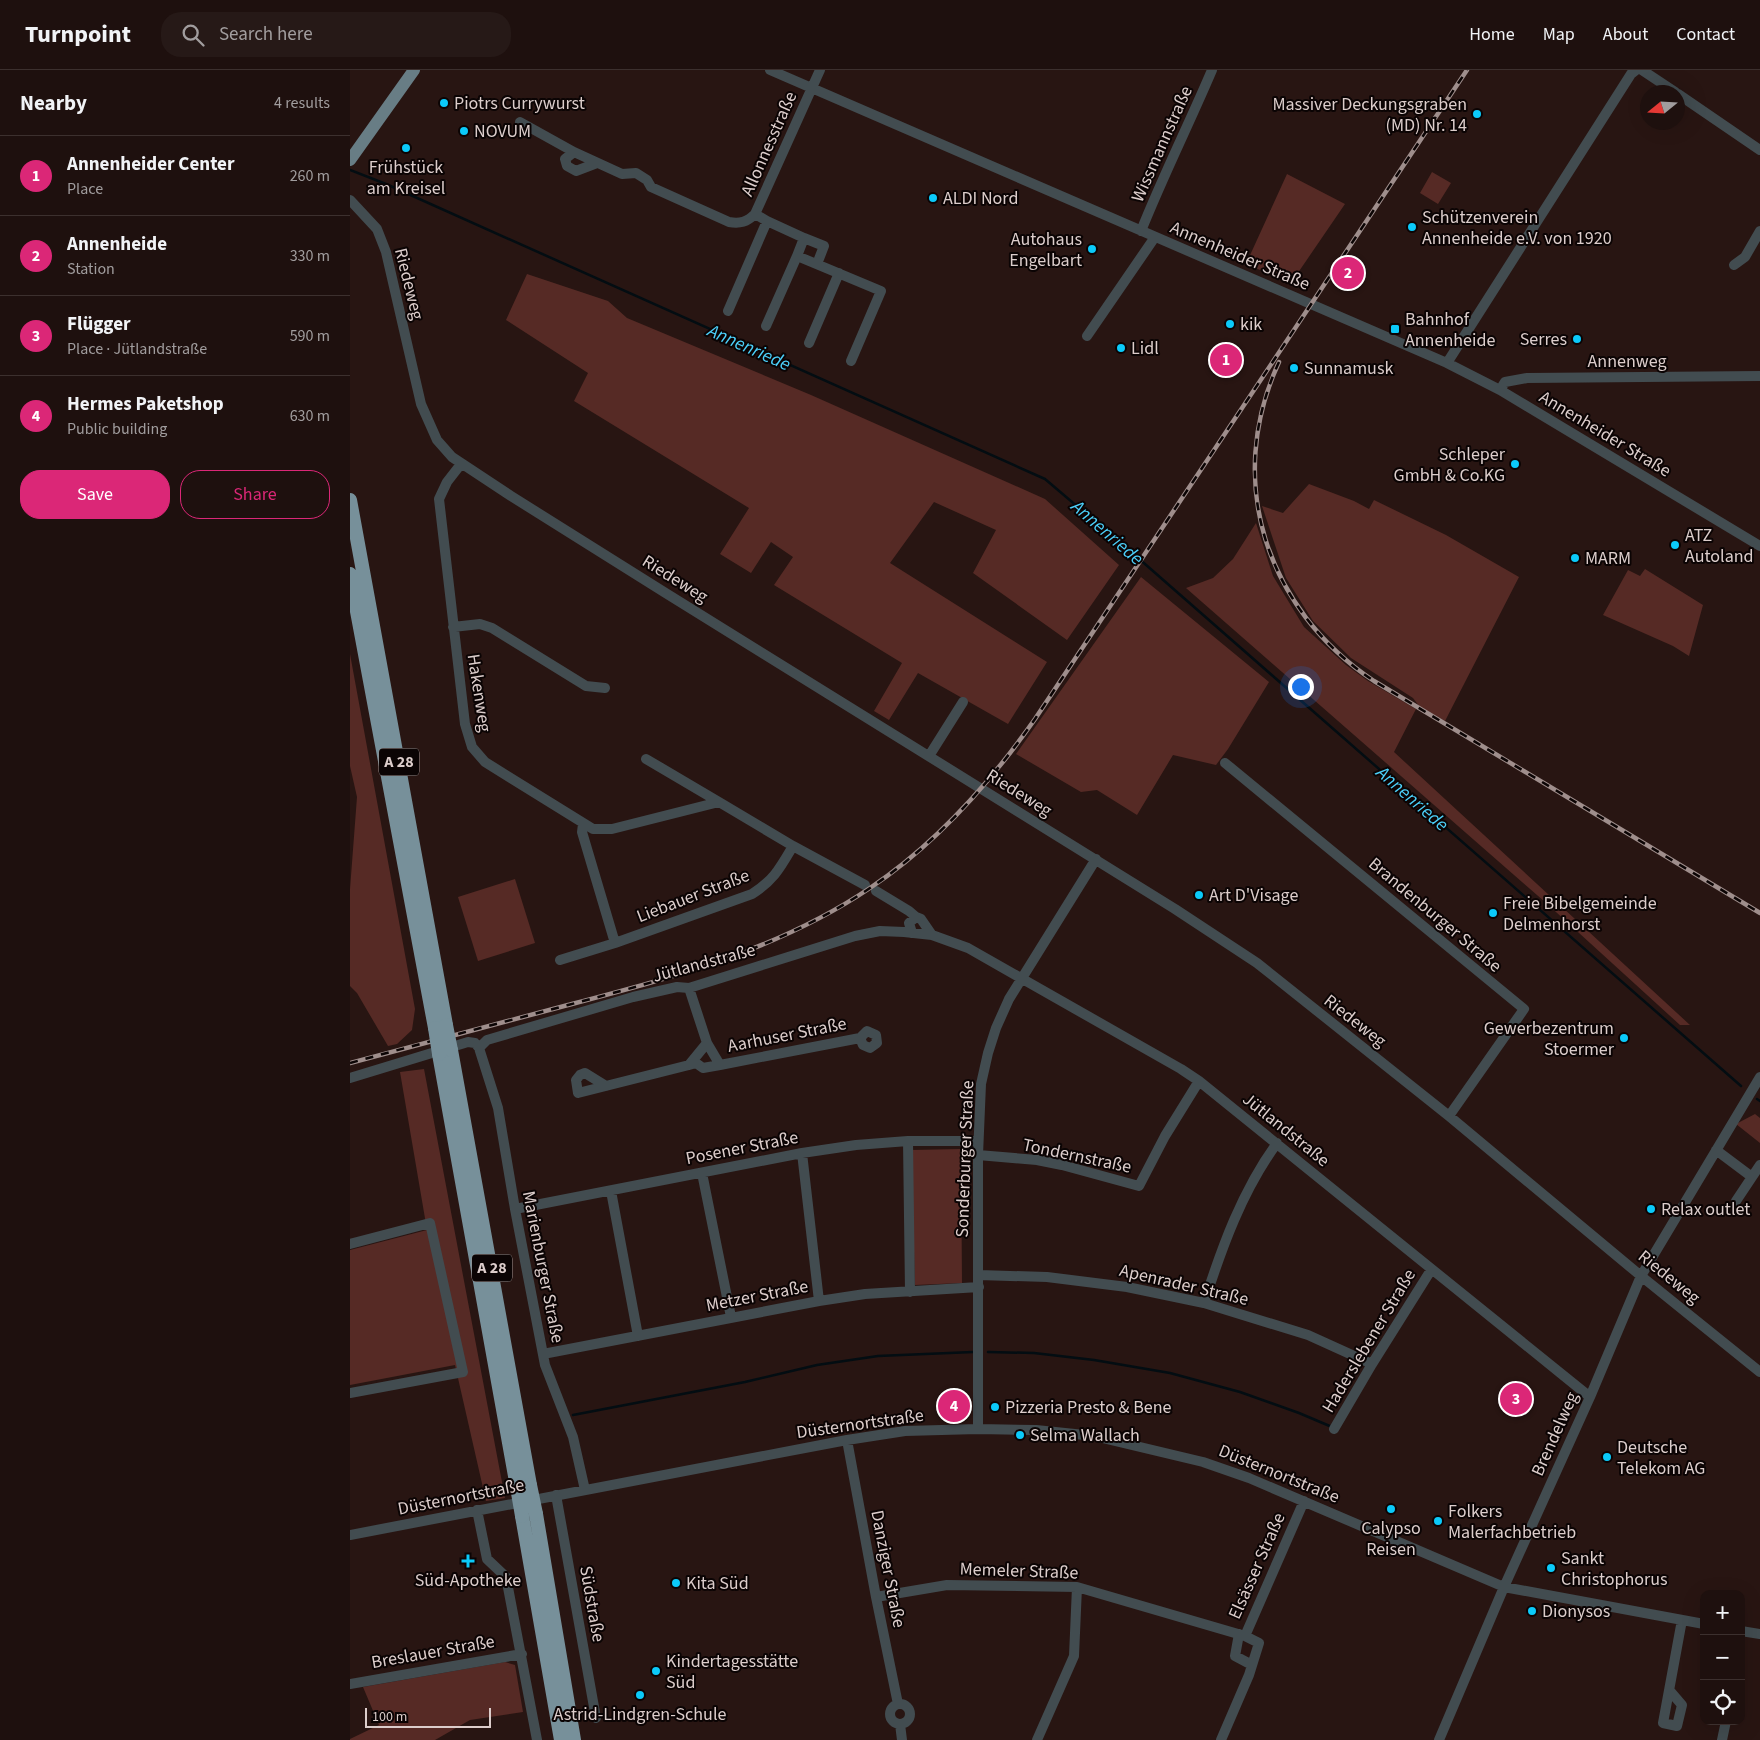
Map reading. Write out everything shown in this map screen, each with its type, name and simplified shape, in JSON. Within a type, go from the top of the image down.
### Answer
[{"type":"highway","name":"A 28","points":[[350,500],[445,1052],[529,1515],[574,1740]]},
{"type":"highway","name":"A 28","points":[[350,574],[441,1026]]},
{"type":"highway","name":"A 28","points":[[529,1515],[561,1740]]},
{"type":"main road","points":[[351,159],[414,70]]},
{"type":"street","name":"Annenheider Straße","points":[[770,70],[1447,363],[1500,390],[1760,546]]},
{"type":"street","name":"Allonnesstraße","points":[[520,122],[597,163],[622,174],[636,174],[647,180],[651,188],[729,222],[743,223],[750,220],[755,214],[820,70]]},
{"type":"street","name":"Wissmannstraße","points":[[1142,231],[1162,180],[1175,156],[1212,70]]},
{"type":"street","points":[[1447,363],[1631,74],[1636,70]]},
{"type":"street","points":[[1642,70],[1664,85]]},
{"type":"street","points":[[1685,99],[1759,146]]},
{"type":"street","points":[[574,152],[565,159],[567,166],[576,171],[597,163]]},
{"type":"street","name":"Riedeweg","points":[[350,200],[376,229],[386,252],[421,404],[437,440],[452,457],[1096,859],[1257,964],[1449,1116],[1641,1276],[1760,1372]]},
{"type":"street","points":[[755,214],[824,246],[817,264]]},
{"type":"street","points":[[728,311],[767,221]]},
{"type":"street","points":[[1734,265],[1745,257],[1760,231]]},
{"type":"street","points":[[1087,336],[1155,237]]},
{"type":"street","points":[[766,326],[804,238]]},
{"type":"street","points":[[796,256],[881,292],[851,361]]},
{"type":"street","points":[[809,343],[839,273]]},
{"type":"street","name":"Annenweg","points":[[1500,390],[1505,382],[1527,378],[1760,376]]},
{"type":"street","name":"Hakenweg","points":[[461,464],[447,482],[440,499],[465,724],[472,747],[485,762],[582,824],[593,829],[612,829],[719,802]]},
{"type":"street","points":[[453,627],[480,624],[492,628],[586,686],[605,688]]},
{"type":"street","points":[[929,756],[963,702]]},
{"type":"street","points":[[646,759],[793,846],[866,885]]},
{"type":"street","name":"Brandenburger Straße","points":[[1225,763],[1524,1009],[1449,1116]]},
{"type":"street","points":[[582,824],[582,832],[615,943]]},
{"type":"street","name":"Liebauer Straße","points":[[560,960],[615,943],[752,894],[765,886],[775,876],[793,846]]},
{"type":"street","name":"Sonderburger Straße","points":[[978,1428],[978,1141],[981,1084],[988,1052],[1009,999],[1096,859]]},
{"type":"street","points":[[876,891],[909,911],[916,918],[921,919],[932,936]]},
{"type":"street","points":[[912,933],[909,923],[916,918]]},
{"type":"street","name":"Jütlandstraße","points":[[479,1048],[487,1040],[633,997],[677,988],[689,988],[855,936],[880,931],[932,936],[968,948],[1199,1081],[1590,1397]]},
{"type":"street","name":"Aarhuser Straße","points":[[689,988],[707,1043],[720,1064]]},
{"type":"street","name":"Aarhuser Straße","points":[[606,1086],[696,1063],[702,1068],[860,1038]]},
{"type":"street","points":[[350,1078],[468,1042],[475,1043],[479,1048]]},
{"type":"street","name":"Aarhuser Straße","points":[[689,1065],[707,1043]]},
{"type":"street","name":"Marienburger Straße","points":[[479,1048],[498,1108],[543,1354],[573,1438],[584,1490]]},
{"type":"street","name":"Brendelweg","points":[[1439,1740],[1504,1587],[1590,1397],[1641,1276],[1760,1077]]},
{"type":"street","name":"Tondernstraße","points":[[978,1155],[1037,1160],[1139,1186],[1199,1081]]},
{"type":"street","points":[[908,1141],[910,1292]]},
{"type":"street","name":"Posener Straße","points":[[515,1209],[802,1153],[856,1145],[908,1141],[978,1141]]},
{"type":"street","points":[[1204,1303],[1219,1255],[1248,1189],[1277,1143]]},
{"type":"street","points":[[1716,1150],[1752,1177]]},
{"type":"street","points":[[802,1153],[819,1301]]},
{"type":"street","points":[[1736,1201],[1760,1165]]},
{"type":"street","points":[[702,1173],[731,1318]]},
{"type":"street","points":[[611,1191],[638,1336]]},
{"type":"street","points":[[350,1244],[430,1223],[463,1372],[350,1393]]},
{"type":"street","name":"Haderslebener Straße","points":[[1334,1430],[1372,1364],[1431,1270]]},
{"type":"street","name":"Apenrader Straße","points":[[979,1275],[1047,1277],[1127,1287],[1204,1303],[1308,1335],[1372,1364]]},
{"type":"street","name":"Metzer Straße","points":[[543,1354],[819,1301],[865,1294],[979,1287]]},
{"type":"street","name":"Düsternortstraße","points":[[350,1535],[847,1440],[905,1431],[978,1428],[1036,1430],[1094,1436],[1203,1462],[1304,1501],[1504,1587],[1700,1623]]},
{"type":"street","name":"Danziger Straße","points":[[847,1440],[898,1704],[892,1707],[889,1713],[891,1719],[900,1724],[902,1740]]},
{"type":"street","name":"Südstraße","points":[[556,1496],[596,1718]]},
{"type":"street","name":"Elsässer Straße","points":[[1252,1666],[1235,1656],[1242,1635],[1304,1501]]},
{"type":"street","points":[[477,1510],[486,1559],[506,1577],[537,1740]]},
{"type":"street","name":"Memeler Straße","points":[[876,1597],[947,1585],[1077,1587],[1242,1635]]},
{"type":"street","points":[[1037,1740],[1074,1656],[1077,1587]]},
{"type":"street","points":[[1670,1690],[1682,1620]]},
{"type":"street","points":[[1745,1632],[1760,1634]]},
{"type":"street","name":"Elsässer Straße","points":[[1221,1740],[1252,1666],[1259,1643],[1242,1635]]},
{"type":"street","name":"Breslauer Straße","points":[[350,1684],[522,1654]]},
{"type":"street","points":[[1722,1740],[1725,1725]]},
{"type":"shaded area","points":[[1432,172],[1451,183],[1438,204],[1420,193]]},
{"type":"shaded area","points":[[1287,174],[1345,204],[1291,283],[1246,264]]},
{"type":"shaded area","points":[[527,274],[608,301],[627,318],[811,395],[1045,499],[1119,565],[1067,640],[973,573],[996,530],[934,502],[890,563],[1047,662],[1008,724],[918,673],[889,720],[874,711],[902,663],[774,585],[793,557],[771,542],[751,573],[720,554],[749,508],[574,401],[588,373],[506,320]]},
{"type":"shaded area","points":[[1309,484],[1354,501],[1369,509],[1374,500],[1446,535],[1519,577],[1445,721],[1419,706],[1413,698],[1351,658],[1313,621],[1286,578],[1262,506],[1283,513]]},
{"type":"shaded area","points":[[1256,523],[1273,576],[1304,627],[1346,665],[1368,681],[1416,709],[1394,752],[1690,1025],[1680,1025],[1545,902],[1186,588],[1213,578],[1233,559]]},
{"type":"shaded area","points":[[1645,569],[1703,605],[1689,656],[1673,646],[1603,615],[1628,570],[1640,576]]},
{"type":"shaded area","points":[[1141,577],[1269,682],[1228,749],[1216,765],[1173,755],[1137,815],[1097,790],[1081,792],[1016,754]]},
{"type":"shaded area","points":[[350,654],[415,1009],[412,1030],[397,1044],[388,1046],[357,993],[350,986],[350,889],[357,797],[350,766]]},
{"type":"shaded area","points":[[515,879],[535,943],[478,961],[458,897]]},
{"type":"shaded area","points":[[424,1069],[505,1498],[486,1501],[455,1365],[350,1385],[350,1250],[427,1230],[400,1072]]},
{"type":"shaded area","points":[[1755,1114],[1760,1118],[1760,1143],[1736,1124]]},
{"type":"shaded area","points":[[961,1149],[962,1283],[915,1285],[911,1150]]},
{"type":"shaded area","points":[[505,1662],[515,1665],[523,1712],[470,1720],[435,1740],[350,1740],[379,1725],[363,1687]]},
{"type":"waterway","name":"Annenriede","points":[[350,170],[386,184],[1045,479],[1145,564],[1741,1086]]},
{"type":"waterway","points":[[573,1415],[745,1382],[817,1365],[878,1356],[973,1352]]},
{"type":"waterway","points":[[988,1352],[1034,1353],[1094,1360],[1170,1373],[1240,1392],[1332,1427]]},
{"type":"railway","points":[[350,1063],[647,984],[762,945],[835,910],[870,888],[917,852],[980,789],[1000,766],[1035,719],[1467,70]]},
{"type":"railway","points":[[1279,362],[1263,407],[1255,452],[1256,496],[1265,539],[1282,580],[1306,618],[1337,652],[1374,681],[1760,913]]},
{"type":"place","name":"Piotrs Currywurst","points":[[444,103]]},
{"type":"place","name":"Massiver Deckungsgraben (MD) Nr. 14","points":[[1477,114]]},
{"type":"place","name":"NOVUM","points":[[464,131]]},
{"type":"place","name":"Frühstück am Kreisel","points":[[406,148]]},
{"type":"place","name":"ALDI Nord","points":[[933,198]]},
{"type":"place","name":"Schützenverein Annenheide e.V. von 1920","points":[[1412,227]]},
{"type":"place","name":"Autohaus Engelbart","points":[[1092,249]]},
{"type":"place","name":"Annenheide","points":[[1348,273]]},
{"type":"place","name":"kik","points":[[1230,324]]},
{"type":"place","name":"Bahnhof Annenheide","points":[[1395,329]]},
{"type":"place","name":"Serres","points":[[1577,339]]},
{"type":"place","name":"Lidl","points":[[1121,348]]},
{"type":"place","name":"Annenheider Center","points":[[1226,360]]},
{"type":"place","name":"Sunnamusk","points":[[1294,368]]},
{"type":"place","name":"Schleper GmbH & Co.KG","points":[[1515,464]]},
{"type":"place","name":"ATZ Autoland","points":[[1675,545]]},
{"type":"place","name":"MARM","points":[[1575,558]]},
{"type":"place","name":"Art D'Visage","points":[[1199,895]]},
{"type":"place","name":"Freie Bibelgemeinde Delmenhorst","points":[[1493,913]]},
{"type":"place","name":"Gewerbezentrum Stoermer","points":[[1624,1038]]},
{"type":"place","name":"Relax outlet","points":[[1651,1209]]},
{"type":"place","name":"Flügger","points":[[1516,1399]]},
{"type":"place","name":"Hermes Paketshop","points":[[954,1406]]},
{"type":"place","name":"Pizzeria Presto & Bene","points":[[995,1407]]},
{"type":"place","name":"Selma Wallach","points":[[1020,1435]]},
{"type":"place","name":"Deutsche Telekom AG","points":[[1607,1457]]},
{"type":"place","name":"Calypso Reisen","points":[[1391,1509]]},
{"type":"place","name":"Folkers Malerfachbetrieb","points":[[1438,1521]]},
{"type":"place","name":"Süd-Apotheke","points":[[468,1561]]},
{"type":"place","name":"Sankt Christophorus","points":[[1551,1568]]},
{"type":"place","name":"Kita Süd","points":[[676,1583]]},
{"type":"place","name":"Dionysos","points":[[1532,1611]]},
{"type":"place","name":"Kindertagesstätte Süd","points":[[656,1671]]},
{"type":"place","name":"Astrid-Lindgren-Schule","points":[[640,1695]]}]
